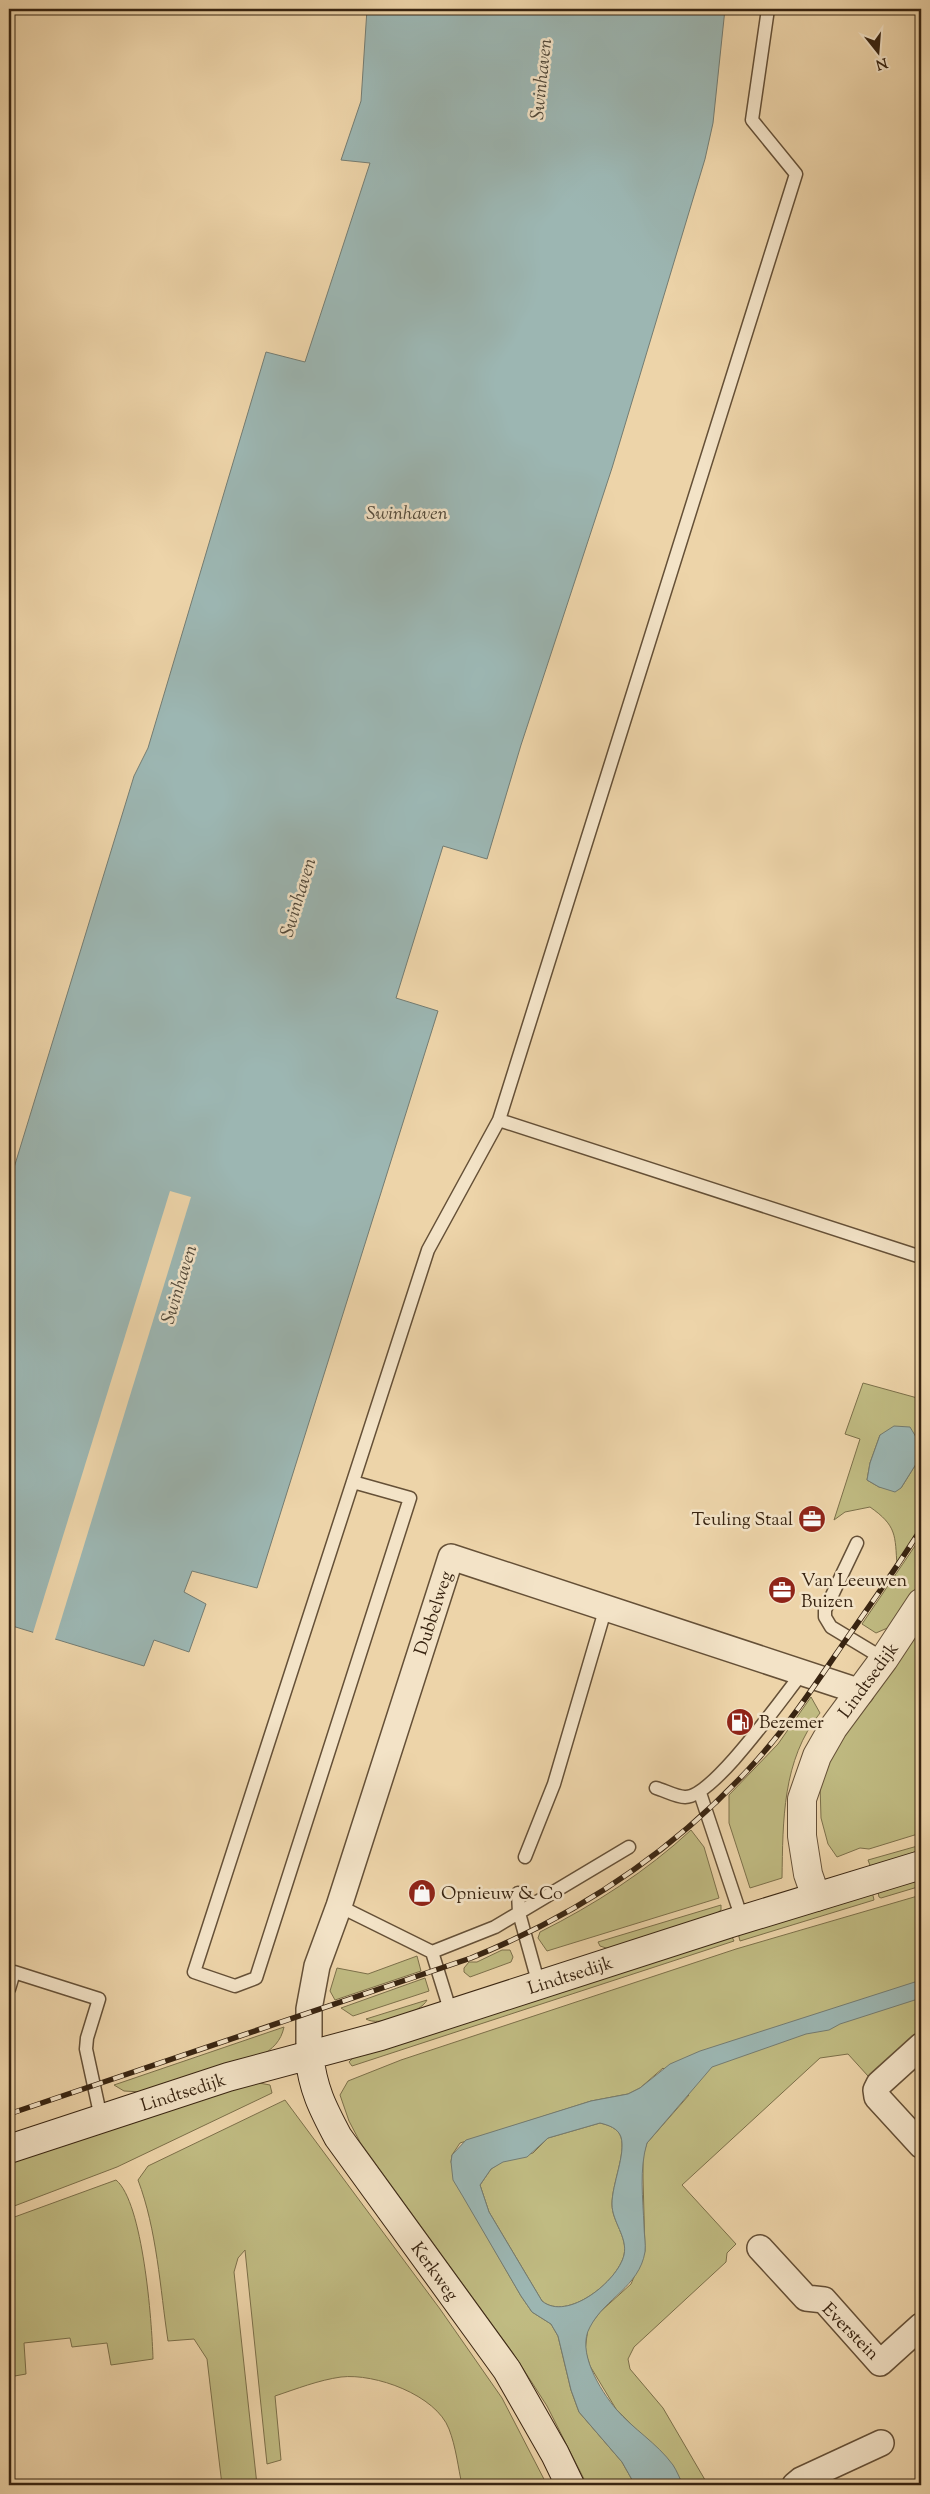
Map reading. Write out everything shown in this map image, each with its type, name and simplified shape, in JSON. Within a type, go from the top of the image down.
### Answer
[{"type":"main road","name":"Lindtsedijk","points":[[9,2149],[228,2077],[451,2013],[816,1897],[808,1874],[802,1836],[802,1799],[817,1756],[832,1728],[861,1692],[921,1603]]},
{"type":"main road","points":[[816,1897],[921,1865]]},
{"type":"main road","name":"Kerkweg","points":[[309,2055],[312,2083],[338,2137],[507,2370],[555,2454],[570,2485]]},
{"type":"street","name":"Dubbelweg","points":[[309,2055],[309,2009],[311,1990],[317,1966],[339,1906],[451,1557],[861,1692]]},
{"type":"street","points":[[921,2046],[879,2084],[876,2090],[877,2097],[921,2145]]},
{"type":"street","name":"Everstein","points":[[760,2248],[806,2298],[824,2300],[880,2363],[921,2326]]},
{"type":"street","points":[[795,2485],[801,2480],[881,2443]]},
{"type":"lane","points":[[353,1482],[410,1498],[256,1978],[234,1986],[194,1972],[428,1250],[499,1120],[796,174],[752,120],[768,9]]},
{"type":"lane","points":[[499,1120],[921,1257]]},
{"type":"lane","points":[[857,1542],[825,1610],[825,1617],[831,1626],[884,1659]]},
{"type":"lane","points":[[525,1857],[554,1784],[606,1607]]},
{"type":"lane","points":[[656,1788],[685,1797],[700,1793],[734,1761],[803,1672]]},
{"type":"lane","points":[[700,1793],[742,1919]]},
{"type":"lane","points":[[432,1952],[495,1927],[629,1847]]},
{"type":"lane","points":[[518,1893],[519,1913],[539,1985]]},
{"type":"lane","points":[[339,1906],[432,1952],[451,2013]]},
{"type":"lane","points":[[9,1989],[14,1972],[99,1999],[87,2038],[86,2049],[102,2118]]},
{"type":"shaded area","points":[[863,1383],[921,1399],[921,1451],[919,1441],[880,1435],[870,1463],[867,1480],[879,1487],[901,1488],[921,1456],[921,1529],[897,1566],[893,1532],[885,1520],[870,1507],[845,1512],[834,1520],[860,1439],[845,1434]]},
{"type":"shaded area","points":[[921,1537],[921,1585],[892,1626],[876,1633],[862,1624]]},
{"type":"shaded area","points":[[921,1618],[921,1833],[869,1849],[860,1848],[837,1857],[828,1844],[821,1818],[820,1784],[839,1729]]},
{"type":"shaded area","points":[[811,1697],[820,1713],[807,1731],[798,1751],[787,1792],[784,1813],[782,1878],[750,1888],[729,1823],[729,1795],[778,1744]]},
{"type":"shaded area","points":[[691,1830],[704,1847],[719,1898],[547,1951],[538,1938],[540,1932],[600,1899],[638,1873]]},
{"type":"shaded area","points":[[921,1845],[921,1853],[871,1868],[868,1860]]},
{"type":"shaded area","points":[[921,1876],[921,1886],[879,1897],[878,1892]]},
{"type":"shaded area","points":[[872,1891],[874,1900],[740,1941],[738,1933]]},
{"type":"shaded area","points":[[921,1895],[921,2035],[886,2066],[868,2076],[848,2054],[820,2058],[682,2185],[736,2244],[727,2253],[726,2262],[634,2347],[628,2359],[630,2369],[663,2408],[708,2485],[683,2485],[673,2466],[616,2409],[590,2366],[585,2350],[588,2328],[600,2312],[631,2284],[645,2251],[643,2155],[647,2143],[689,2095],[663,2068],[640,2088],[628,2094],[591,2101],[460,2143],[452,2155],[451,2162],[472,2211],[521,2296],[532,2312],[551,2324],[558,2336],[571,2390],[579,2412],[622,2462],[635,2485],[587,2485],[547,2406],[513,2353],[360,2142],[349,2121],[340,2095],[348,2081],[401,2060],[736,1949]]},
{"type":"shaded area","points":[[721,1905],[721,1910],[717,1913],[609,1949],[600,1946],[598,1942]]},
{"type":"shaded area","points":[[731,1935],[734,1941],[352,2066],[349,2062],[354,2057]]},
{"type":"shaded area","points":[[502,1950],[510,1950],[513,1957],[511,1962],[470,1977],[464,1972],[464,1968],[469,1962],[477,1962]]},
{"type":"shaded area","points":[[417,1956],[421,1971],[335,2000],[330,1991],[337,1968],[368,1974]]},
{"type":"shaded area","points":[[425,1978],[429,1991],[353,2016],[341,2008]]},
{"type":"shaded area","points":[[427,2000],[417,2010],[399,2017],[380,2021],[366,2019]]},
{"type":"shaded area","points":[[284,2027],[276,2044],[260,2056],[142,2092],[124,2091],[114,2085]]},
{"type":"shaded area","points":[[254,2082],[270,2085],[272,2093],[117,2167],[9,2208],[9,2163]]},
{"type":"shaded area","points":[[285,2100],[440,2309],[502,2398],[547,2485],[482,2485],[481,2482],[462,2485],[449,2429],[442,2417],[431,2406],[403,2389],[387,2383],[355,2377],[324,2380],[275,2396],[281,2460],[267,2464],[245,2250],[238,2258],[234,2272],[257,2485],[222,2485],[207,2359],[194,2339],[168,2341],[154,2239],[138,2180],[148,2166]]},
{"type":"shaded area","points":[[600,2123],[615,2129],[621,2137],[622,2152],[612,2204],[614,2217],[624,2242],[624,2255],[612,2276],[590,2296],[577,2303],[565,2306],[552,2306],[542,2301],[489,2212],[480,2185],[491,2169],[503,2161],[533,2153],[548,2138]]},
{"type":"shaded area","points":[[116,2180],[125,2192],[133,2212],[139,2237],[148,2292],[153,2359],[111,2365],[107,2343],[72,2347],[70,2338],[24,2343],[26,2374],[9,2377],[9,2219]]},
{"type":"water","name":"Swinhaven","points":[[367,9],[725,9],[713,123],[705,159],[612,468],[521,745],[487,859],[443,846],[396,998],[438,1011],[257,1588],[192,1571],[184,1592],[206,1604],[189,1652],[154,1640],[144,1666],[9,1625],[9,1184],[134,776],[148,748],[266,352],[305,362],[370,163],[341,160],[361,101]]},
{"type":"water","points":[[894,1426],[910,1427],[921,1452],[921,1456],[901,1488],[895,1492],[879,1487],[867,1480],[870,1463],[880,1435]]},
{"type":"water","points":[[921,1980],[921,1998],[840,2024],[829,2030],[806,2034],[712,2067],[647,2143],[642,2174],[645,2252],[642,2264],[629,2283],[596,2317],[586,2337],[588,2358],[603,2392],[616,2409],[667,2457],[683,2485],[635,2485],[622,2462],[579,2412],[571,2390],[558,2336],[551,2324],[532,2312],[521,2296],[453,2180],[452,2155],[466,2140],[591,2101],[628,2094],[640,2088],[670,2064],[700,2051]],"holes":[[[600,2123],[615,2129],[621,2137],[622,2152],[612,2204],[614,2217],[624,2242],[624,2255],[612,2276],[590,2296],[577,2303],[565,2306],[552,2306],[542,2301],[489,2212],[480,2185],[491,2169],[503,2162],[527,2157],[548,2138]]]},
{"type":"pier","points":[[170,1191],[191,1197],[54,1643],[32,1636]]},
{"type":"railway","points":[[9,2114],[471,1958],[551,1921],[625,1876],[661,1850],[694,1822],[757,1760],[781,1732],[921,1529]]},
{"type":"place","name":"Teuling Staal","points":[[812,1519]]},
{"type":"place","name":"Van Leeuwen Buizen","points":[[782,1590]]},
{"type":"place","name":"Bezemer","points":[[740,1722]]},
{"type":"place","name":"Opnieuw & Co","points":[[422,1893]]}]
